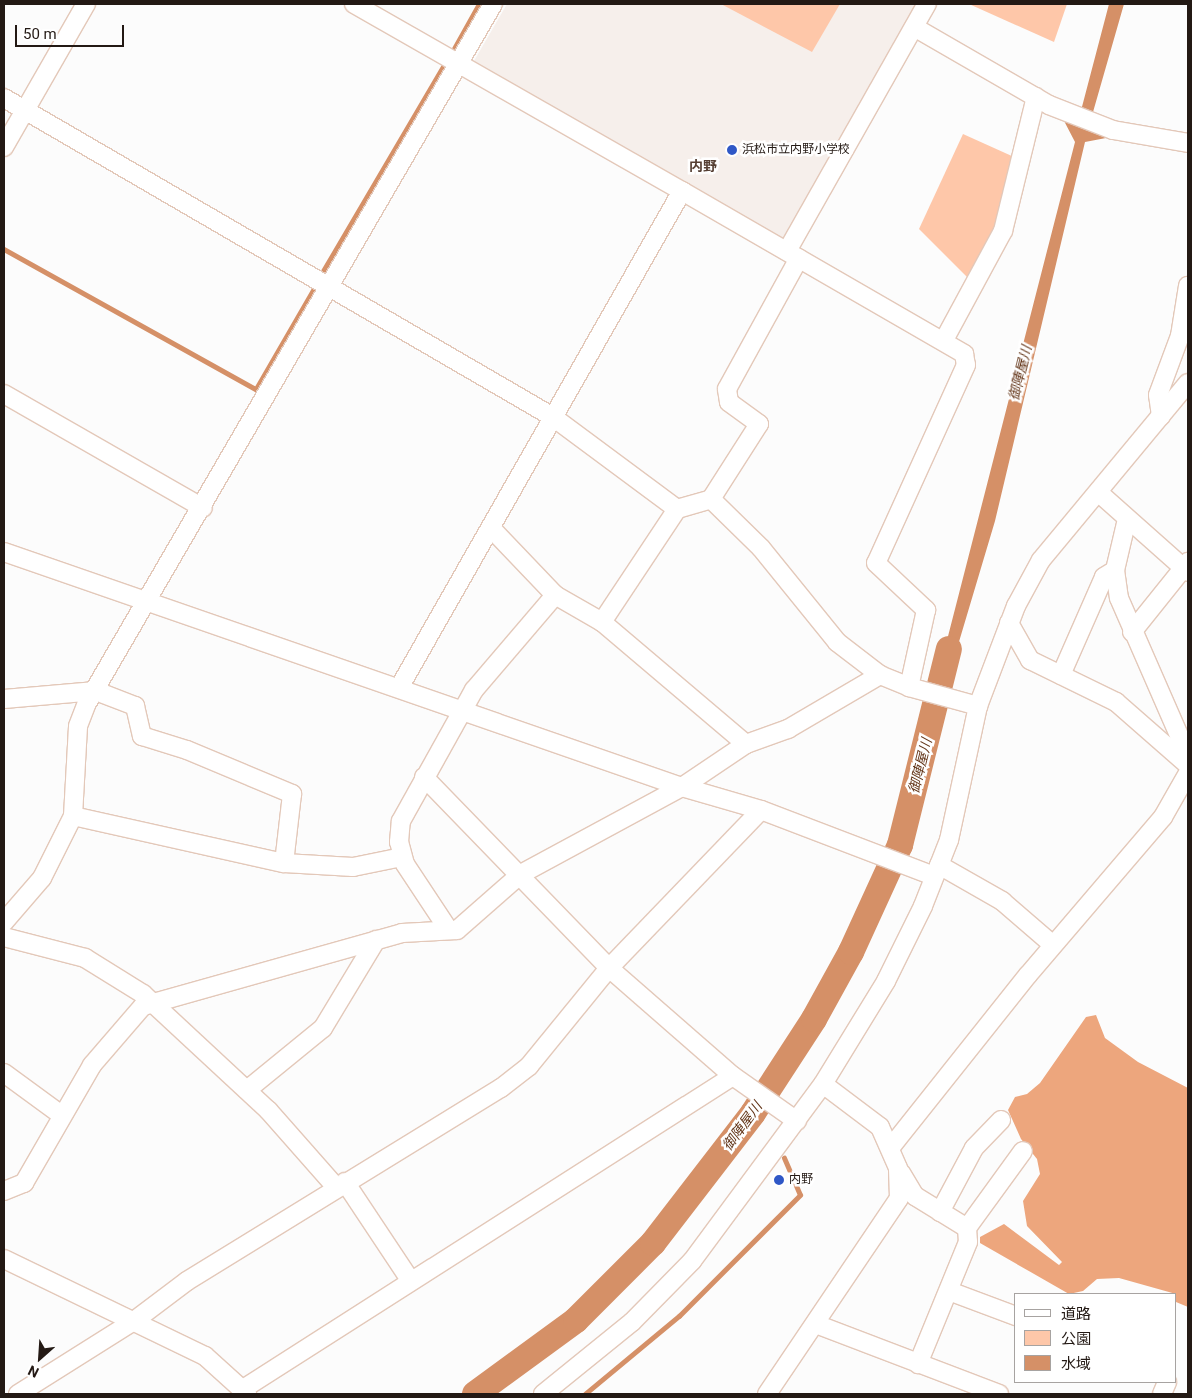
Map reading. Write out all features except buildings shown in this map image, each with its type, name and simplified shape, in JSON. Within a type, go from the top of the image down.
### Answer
[{"type":"street","points":[[4,147],[86,4]]},
{"type":"street","points":[[354,4],[944,340],[964,354],[966,365],[876,563],[926,610],[912,687]]},
{"type":"street","points":[[4,922],[42,878],[73,816],[78,726],[96,691],[149,603],[322,283],[451,59],[493,4]]},
{"type":"street","points":[[602,622],[677,509],[711,499],[759,424],[730,402],[727,389],[793,254],[927,4]]},
{"type":"street","points":[[914,27],[1062,110],[1113,130],[1188,143]]},
{"type":"street","points":[[944,340],[1003,231],[1036,97]]},
{"type":"street","points":[[4,98],[553,417],[677,509]]},
{"type":"street","points":[[399,688],[682,191]]},
{"type":"street","points":[[1161,416],[1158,395],[1180,336],[1188,286]]},
{"type":"street","points":[[544,1394],[666,1289],[716,1232],[791,1117],[823,1084],[886,981],[931,871],[951,831],[972,704],[1009,623],[1041,560],[1188,383]]},
{"type":"street","points":[[4,394],[202,508]]},
{"type":"street","points":[[1098,492],[1187,567],[1132,632]]},
{"type":"street","points":[[711,499],[761,548],[837,642],[880,675],[912,687],[972,704]]},
{"type":"street","points":[[1128,519],[1115,570],[1132,632],[1188,756]]},
{"type":"street","points":[[491,528],[555,595],[602,622],[746,744]]},
{"type":"street","points":[[4,552],[682,787],[760,810],[870,852],[931,871],[1002,901],[1054,945]]},
{"type":"street","points":[[1061,674],[1104,577],[1115,570]]},
{"type":"street","points":[[448,929],[402,857],[401,821],[474,690],[555,595]]},
{"type":"street","points":[[1009,623],[1027,658],[1106,696],[1137,717],[1188,766]]},
{"type":"street","points":[[4,1191],[24,1183],[60,1114],[92,1065],[150,1002],[376,940],[448,929],[457,930],[521,874],[682,787],[746,744],[788,729],[880,675]]},
{"type":"street","points":[[4,699],[96,691],[135,706],[142,736],[187,750],[292,794],[284,862]]},
{"type":"street","points":[[1137,717],[1164,703]]},
{"type":"street","points":[[891,1147],[1054,945],[1163,817],[1188,773]]},
{"type":"street","points":[[424,777],[521,874],[609,968],[738,1080],[791,1117]]},
{"type":"street","points":[[18,1394],[134,1320],[187,1281],[502,1088],[529,1066],[609,968],[760,810]]},
{"type":"street","points":[[73,816],[284,862],[353,868],[402,857]]},
{"type":"street","points":[[4,937],[91,961],[124,980],[247,1090],[341,1185],[410,1280]]},
{"type":"street","points":[[247,1090],[323,1028],[376,940]]},
{"type":"street","points":[[4,1073],[60,1114]]},
{"type":"street","points":[[4,1260],[134,1320],[205,1356],[245,1391],[317,1345],[410,1280],[738,1080]]},
{"type":"street","points":[[823,1084],[872,1119],[891,1147],[898,1168],[910,1192],[967,1228]]},
{"type":"street","points":[[940,1212],[974,1148],[1001,1120]]},
{"type":"street","points":[[918,1364],[968,1242],[967,1228],[1023,1151]]},
{"type":"street","points":[[767,1394],[896,1204],[898,1168]]},
{"type":"street","points":[[949,1291],[1014,1315]]},
{"type":"street","points":[[816,1324],[999,1394]]},
{"type":"shaded area","name":"浜松市立内野小学校","points":[[507,4],[920,4],[784,240],[474,61]]},
{"type":"shaded area","points":[[1096,1015],[1105,1038],[1138,1062],[1188,1088],[1188,1307],[1177,1302],[1177,1293],[1119,1278],[1097,1279],[1083,1291],[1067,1293],[980,1243],[980,1237],[1004,1224],[1059,1265],[1062,1262],[1027,1226],[1023,1201],[1040,1174],[1037,1159],[1021,1139],[1008,1110],[1015,1097],[1027,1094],[1040,1083],[1086,1017]]},
{"type":"green space","points":[[721,4],[840,4],[812,52]]},
{"type":"green space","points":[[969,4],[1067,4],[1054,42]]},
{"type":"green space","points":[[963,134],[1014,157],[1004,228],[974,284],[919,229]]},
{"type":"water","points":[[1109,4],[1124,4],[1089,126],[1108,132],[1106,138],[1085,142],[995,521],[947,682],[936,683],[1075,142],[1062,117],[1078,122]]},
{"type":"waterway","points":[[451,54],[479,4]]},
{"type":"waterway","points":[[319,278],[447,60]]},
{"type":"waterway","points":[[4,249],[256,389],[316,285]]},
{"type":"waterway","name":"御陣屋川","points":[[475,1394],[576,1320],[653,1243],[753,1113],[814,1019],[851,952],[900,845],[949,649]]},
{"type":"waterway","points":[[585,1394],[679,1316],[800,1195],[784,1158]]},
{"type":"place","name":"浜松市立内野小学校","points":[[732,150]]},
{"type":"place","name":"内野","points":[[779,1180]]},
{"type":"district","name":"内野","points":[[703,166]]}]
